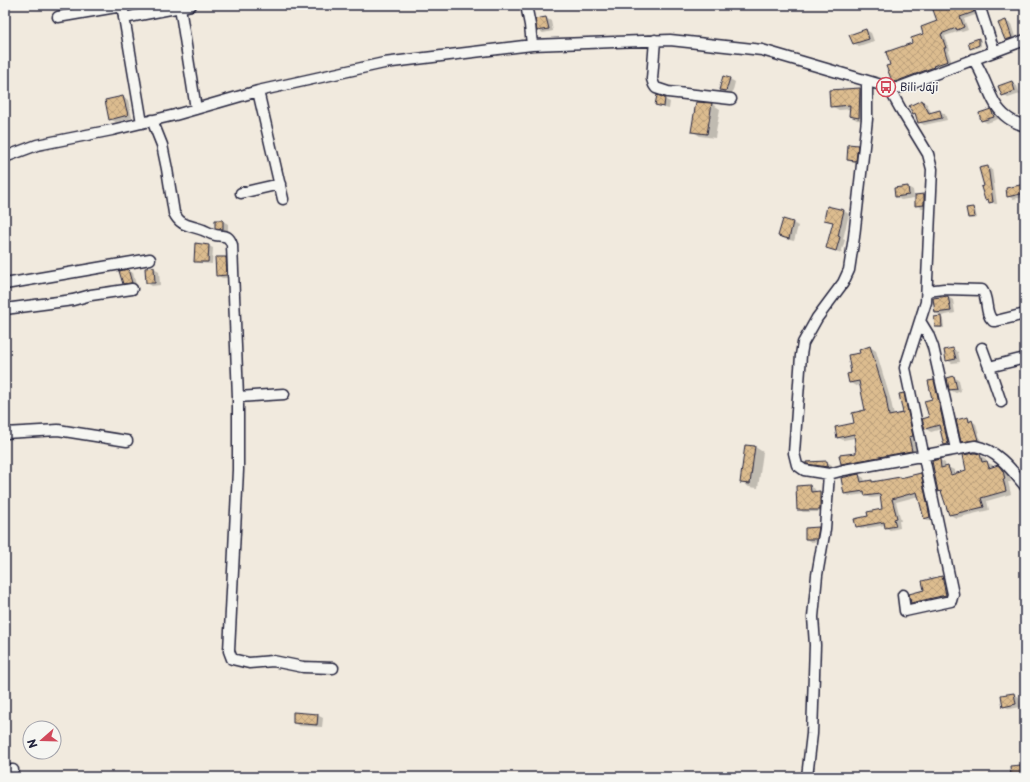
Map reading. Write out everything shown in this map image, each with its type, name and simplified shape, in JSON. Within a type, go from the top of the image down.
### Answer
[{"type":"street","points":[[58,18],[122,5],[142,123]]},
{"type":"street","points":[[124,18],[191,5]]},
{"type":"street","points":[[526,5],[532,45]]},
{"type":"street","points":[[979,5],[994,51]]},
{"type":"street","points":[[180,7],[196,109]]},
{"type":"street","points":[[655,40],[652,79],[656,88],[668,92],[731,99]]},
{"type":"street","points":[[5,157],[37,145],[142,123],[258,91],[384,63],[532,45],[670,40],[762,50],[895,89],[1025,40]]},
{"type":"street","points":[[974,59],[983,73],[997,107],[1007,118],[1025,126]]},
{"type":"street","points":[[867,81],[867,119],[849,270],[842,283],[816,318],[804,343],[801,355],[794,453],[795,463],[804,470],[830,474],[844,470],[975,446],[983,448],[1006,464],[1025,486]]},
{"type":"street","points":[[889,88],[928,154],[932,169],[926,302],[905,368],[953,594],[950,601],[905,611],[903,595]]},
{"type":"street","points":[[258,91],[283,198]]},
{"type":"street","points":[[152,120],[162,145],[168,170],[174,213],[177,219],[185,225],[213,234],[226,236],[229,238],[232,245],[239,454],[231,590],[230,655],[232,659],[249,663],[273,661],[302,667],[333,668]]},
{"type":"street","points":[[241,193],[280,184]]},
{"type":"street","points":[[5,284],[150,259]]},
{"type":"street","points":[[5,309],[73,300],[91,295],[132,289]]},
{"type":"street","points":[[927,291],[944,289],[982,290],[985,295],[989,315],[993,321],[1025,314]]},
{"type":"street","points":[[920,321],[928,334],[933,347],[956,449]]},
{"type":"street","points":[[982,348],[1001,402]]},
{"type":"street","points":[[989,367],[1025,358]]},
{"type":"street","points":[[238,396],[284,394]]},
{"type":"street","points":[[5,433],[58,430],[127,441]]},
{"type":"street","points":[[808,777],[812,734],[814,660],[813,617],[817,575],[825,529],[830,474]]},
{"type":"building","points":[[937,5],[957,5],[958,9],[971,5],[974,12],[960,17],[964,27],[957,30],[956,28],[941,34],[946,48],[944,48],[948,61],[895,82],[892,81],[886,66],[890,65],[886,52],[912,43],[911,38],[923,34],[921,27],[937,21],[932,7]]},
{"type":"building","points":[[546,17],[549,29],[537,31],[535,19]]},
{"type":"building","points":[[1006,20],[1012,38],[1005,40],[998,23]]},
{"type":"building","points":[[866,29],[869,39],[853,44],[849,35]]},
{"type":"building","points":[[979,38],[979,45],[970,49],[968,42]]},
{"type":"building","points":[[723,76],[730,78],[726,91],[719,90]]},
{"type":"building","points":[[1012,81],[1015,91],[1002,96],[998,86]]},
{"type":"building","points":[[860,88],[859,118],[849,116],[850,105],[830,107],[829,90]]},
{"type":"building","points":[[657,95],[665,98],[664,107],[655,105]]},
{"type":"building","points":[[123,96],[128,115],[109,120],[105,100]]},
{"type":"building","points":[[922,100],[929,113],[940,110],[942,118],[918,123],[915,113],[913,114],[909,106]]},
{"type":"building","points":[[696,102],[712,103],[707,134],[691,132]]},
{"type":"building","points":[[991,109],[994,117],[981,121],[979,113]]},
{"type":"building","points":[[848,144],[858,145],[856,161],[847,160]]},
{"type":"building","points":[[988,166],[993,202],[989,203],[988,199],[985,200],[981,187],[984,186],[979,168]]},
{"type":"building","points":[[1025,184],[1025,193],[1007,197],[1006,188]]},
{"type":"building","points":[[908,186],[909,195],[895,197],[894,188]]},
{"type":"building","points":[[924,194],[924,205],[915,206],[915,195]]},
{"type":"building","points":[[827,206],[844,210],[838,236],[840,237],[836,251],[826,248],[833,222],[824,220]]},
{"type":"building","points":[[973,207],[975,217],[968,218],[966,208]]},
{"type":"building","points":[[783,219],[793,222],[789,239],[778,236]]},
{"type":"building","points":[[215,220],[223,220],[223,229],[215,228]]},
{"type":"building","points":[[195,243],[209,245],[208,262],[194,262]]},
{"type":"building","points":[[215,257],[226,257],[227,275],[216,276]]},
{"type":"building","points":[[154,267],[155,283],[146,283],[145,268]]},
{"type":"building","points":[[128,269],[132,283],[123,284],[119,271]]},
{"type":"building","points":[[948,296],[951,311],[935,313],[933,298]]},
{"type":"building","points":[[941,316],[942,327],[935,327],[934,317]]},
{"type":"building","points":[[870,346],[886,397],[889,416],[903,413],[899,394],[904,393],[913,436],[909,437],[912,451],[841,464],[839,455],[856,453],[854,434],[837,438],[835,427],[854,423],[852,413],[865,410],[859,381],[849,383],[847,374],[851,373],[848,355],[860,353],[859,350]]},
{"type":"building","points":[[953,348],[956,359],[946,361],[944,350]]},
{"type":"building","points":[[954,376],[957,389],[949,390],[947,378]]},
{"type":"building","points":[[934,380],[948,444],[944,445],[939,425],[925,429],[922,419],[929,417],[924,401],[932,399],[928,381]]},
{"type":"building","points":[[968,417],[969,422],[972,420],[978,440],[961,442],[956,420]]},
{"type":"building","points":[[745,445],[755,446],[750,484],[740,483]]},
{"type":"building","points":[[975,453],[980,454],[982,462],[987,461],[989,468],[998,465],[1003,471],[1006,491],[981,498],[984,507],[949,515],[941,491],[938,492],[932,461],[940,459],[941,468],[948,466],[951,475],[966,470],[963,455]]},
{"type":"building","points":[[827,461],[828,467],[806,464],[806,462]]},
{"type":"building","points":[[921,473],[930,517],[924,519],[917,492],[892,499],[897,518],[894,519],[896,526],[885,528],[884,522],[856,527],[854,519],[868,516],[867,512],[882,509],[880,494],[865,496],[864,491],[844,494],[841,478],[859,474],[861,482],[872,480],[872,482]]},
{"type":"building","points":[[810,485],[811,492],[820,491],[820,510],[797,510],[796,486]]},
{"type":"building","points":[[819,527],[817,539],[805,539],[805,528]]},
{"type":"building","points":[[942,576],[946,595],[911,603],[909,594],[924,590],[922,581]]},
{"type":"building","points":[[1014,693],[1016,704],[1003,707],[1001,695]]},
{"type":"building","points":[[293,712],[318,714],[317,725],[293,723]]},
{"type":"building","points":[[1021,765],[1022,777],[1011,777],[1010,766]]},
{"type":"place","name":"Bili Jaji","points":[[886,87]]}]
